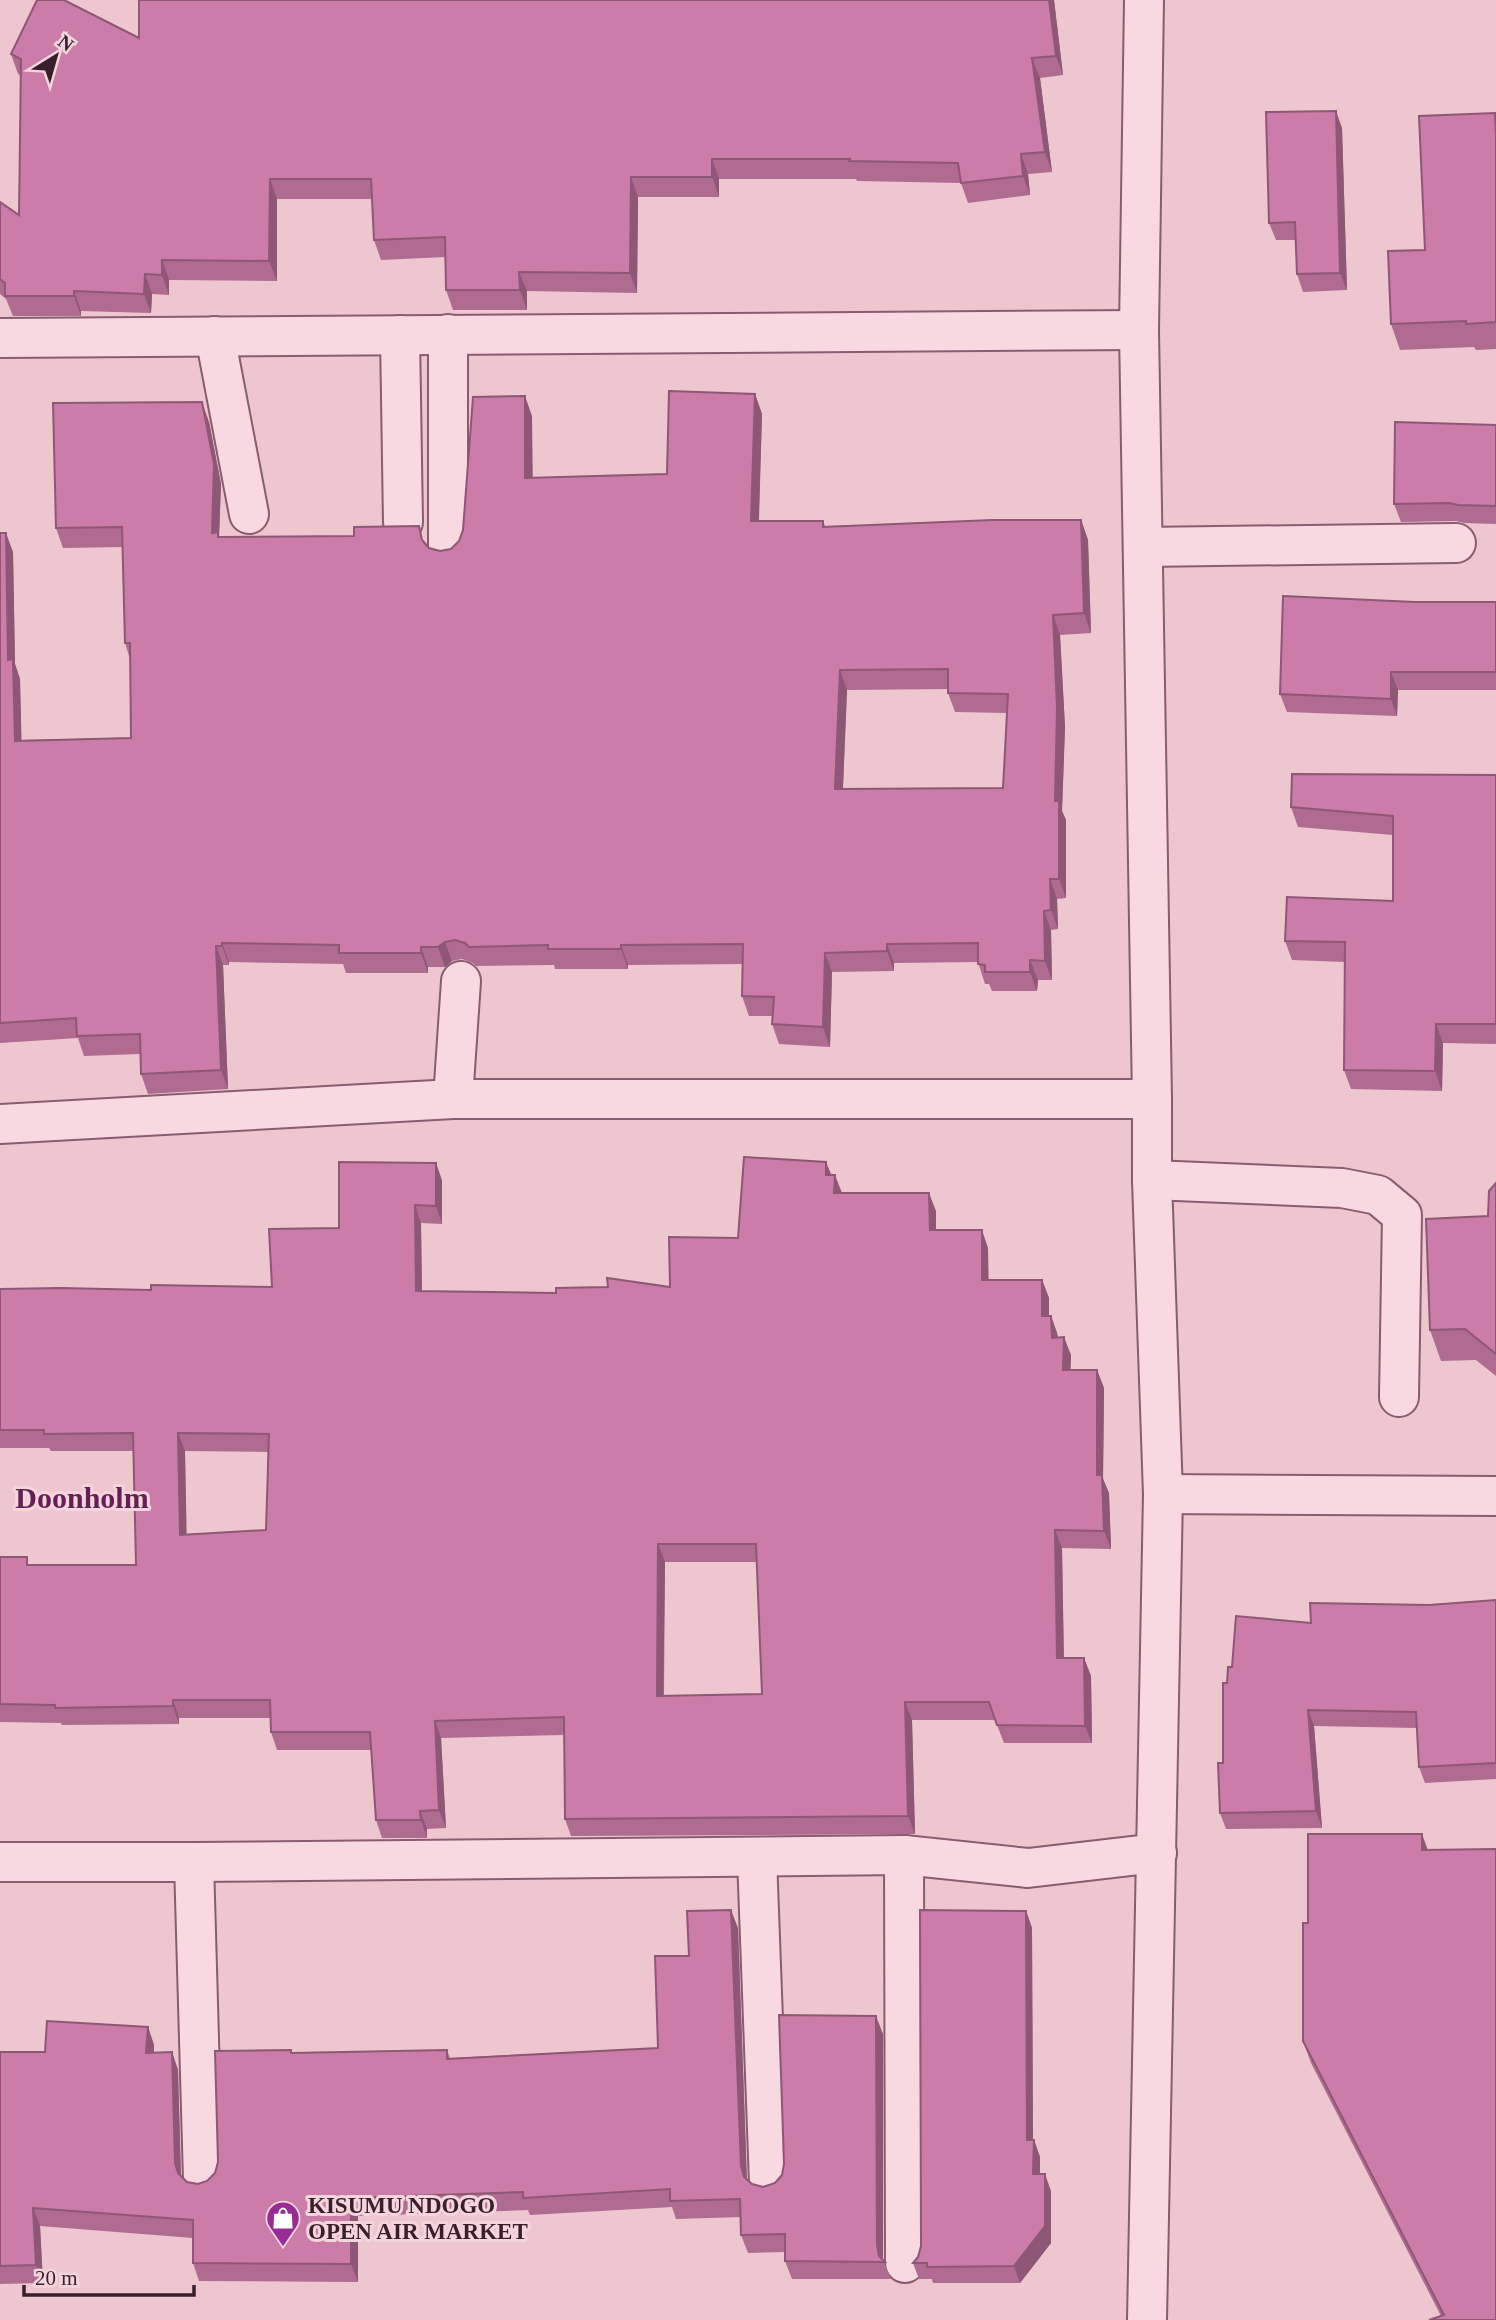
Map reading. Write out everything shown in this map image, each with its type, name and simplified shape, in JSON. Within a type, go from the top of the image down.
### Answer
[{"type":"street","points":[[1144,0],[1139,330],[1152,1180],[1163,1494],[1147,2320]]},
{"type":"street","points":[[0,338],[1139,330]]},
{"type":"street","points":[[448,334],[448,549]]},
{"type":"street","points":[[400,335],[403,522]]},
{"type":"street","points":[[215,336],[249,514]]},
{"type":"street","points":[[1143,547],[1455,543]]},
{"type":"street","points":[[453,1099],[461,981]]},
{"type":"street","points":[[0,1124],[453,1099],[1152,1099]]},
{"type":"street","points":[[1152,1180],[1342,1188],[1378,1195],[1402,1215],[1399,1397]]},
{"type":"street","points":[[1163,1494],[1496,1496]]},
{"type":"street","points":[[0,1862],[194,1863],[904,1855],[1028,1868],[1157,1853]]},
{"type":"street","points":[[904,1855],[905,2263]]},
{"type":"street","points":[[757,1857],[769,2183]]},
{"type":"street","points":[[194,1863],[203,2180]]},
{"type":"building","points":[[37,0],[64,0],[139,38],[139,0],[1049,0],[1056,56],[1032,58],[1045,152],[1021,154],[1023,176],[961,183],[958,163],[849,161],[850,159],[712,159],[712,177],[631,177],[630,273],[519,272],[520,290],[446,290],[445,237],[374,240],[371,179],[270,179],[269,261],[162,260],[162,275],[145,274],[144,294],[74,291],[74,296],[5,296],[5,283],[0,279],[0,202],[19,215],[21,59],[11,54]]},
{"type":"building","points":[[1336,111],[1340,273],[1297,274],[1295,222],[1269,223],[1266,112]]},
{"type":"building","points":[[1495,113],[1496,322],[1391,324],[1388,251],[1425,250],[1419,116]]},
{"type":"building","points":[[669,391],[755,394],[751,521],[823,521],[823,527],[992,520],[1081,520],[1084,613],[1053,615],[1057,708],[1055,801],[1059,801],[1059,879],[1050,879],[1051,910],[1044,911],[1045,961],[1030,960],[1030,972],[985,972],[985,965],[978,964],[978,943],[887,944],[887,951],[825,953],[823,1027],[772,1024],[774,997],[742,996],[743,944],[621,945],[621,949],[548,949],[548,945],[469,947],[455,940],[438,947],[421,947],[421,953],[339,953],[339,945],[222,943],[222,946],[216,946],[221,1070],[141,1074],[140,1034],[77,1036],[76,1018],[0,1023],[0,533],[6,533],[8,660],[13,659],[15,741],[131,738],[130,643],[125,643],[122,527],[56,528],[53,403],[202,402],[214,464],[212,533],[218,532],[218,537],[354,536],[354,527],[419,526],[422,540],[429,548],[440,551],[451,549],[459,541],[463,530],[473,397],[525,396],[525,478],[667,474]],"holes":[[[948,669],[948,693],[1008,694],[1003,788],[835,789],[840,670]]]},
{"type":"building","points":[[1395,422],[1496,425],[1496,506],[1394,504]]},
{"type":"building","points":[[1283,596],[1415,602],[1496,602],[1496,672],[1391,672],[1391,699],[1280,694]]},
{"type":"building","points":[[1292,774],[1496,775],[1496,1024],[1436,1024],[1435,1071],[1344,1070],[1345,942],[1285,941],[1287,897],[1393,901],[1393,816],[1291,807]]},
{"type":"building","points":[[744,1157],[826,1162],[826,1175],[835,1175],[834,1193],[929,1193],[930,1230],[982,1230],[982,1280],[1042,1280],[1042,1316],[1051,1316],[1052,1338],[1064,1337],[1063,1370],[1097,1370],[1097,1475],[1102,1475],[1104,1531],[1055,1530],[1057,1658],[1084,1658],[1085,1726],[997,1725],[989,1702],[905,1702],[908,1816],[565,1819],[564,1717],[435,1721],[439,1810],[420,1811],[421,1820],[376,1820],[370,1732],[271,1732],[270,1700],[173,1700],[173,1706],[55,1708],[55,1705],[0,1704],[0,1557],[27,1557],[27,1565],[136,1565],[133,1433],[44,1434],[44,1430],[0,1430],[0,1289],[151,1290],[151,1285],[272,1287],[269,1229],[339,1228],[339,1162],[436,1163],[436,1206],[415,1205],[416,1291],[556,1293],[556,1288],[608,1287],[607,1278],[670,1287],[669,1237],[738,1238]],"holes":[[[178,1433],[269,1434],[266,1530],[180,1535]],[[658,1544],[756,1544],[762,1694],[657,1696]]]},
{"type":"building","points":[[1496,1183],[1496,1354],[1465,1329],[1430,1330],[1426,1219],[1488,1216],[1489,1191]]},
{"type":"building","points":[[1496,1600],[1496,1763],[1419,1767],[1416,1712],[1308,1710],[1316,1811],[1220,1813],[1218,1763],[1223,1763],[1223,1683],[1227,1683],[1228,1667],[1232,1667],[1236,1616],[1311,1623],[1310,1603],[1429,1605]]},
{"type":"building","points":[[1308,1834],[1422,1834],[1422,1850],[1496,1849],[1496,2320],[1429,2320],[1444,2315],[1303,2041],[1303,1923],[1308,1923]]},
{"type":"building","points":[[731,1910],[741,2166],[744,2177],[752,2184],[763,2187],[775,2183],[782,2175],[784,2164],[779,2015],[876,2016],[877,2245],[879,2256],[885,2262],[785,2261],[785,2234],[741,2235],[740,2199],[670,2201],[670,2189],[523,2198],[523,2192],[351,2198],[351,2264],[193,2263],[193,2220],[33,2208],[36,2265],[0,2266],[0,2052],[45,2052],[47,2021],[148,2027],[146,2053],[172,2052],[175,2163],[178,2173],[187,2182],[198,2184],[207,2181],[215,2173],[218,2162],[215,2051],[291,2050],[291,2053],[447,2050],[447,2059],[658,2048],[655,1956],[689,1956],[687,1911]]},
{"type":"building","points":[[920,1910],[1026,1911],[1027,2140],[1034,2140],[1033,2174],[1045,2174],[1045,2226],[1014,2266],[927,2267],[927,2263],[913,2263],[921,2246]]},
{"type":"place","name":"KISUMU NDOGO OPEN AIR MARKET","points":[[283,2248]]},
{"type":"district","name":"Doonholm","points":[[82,1497]]}]
